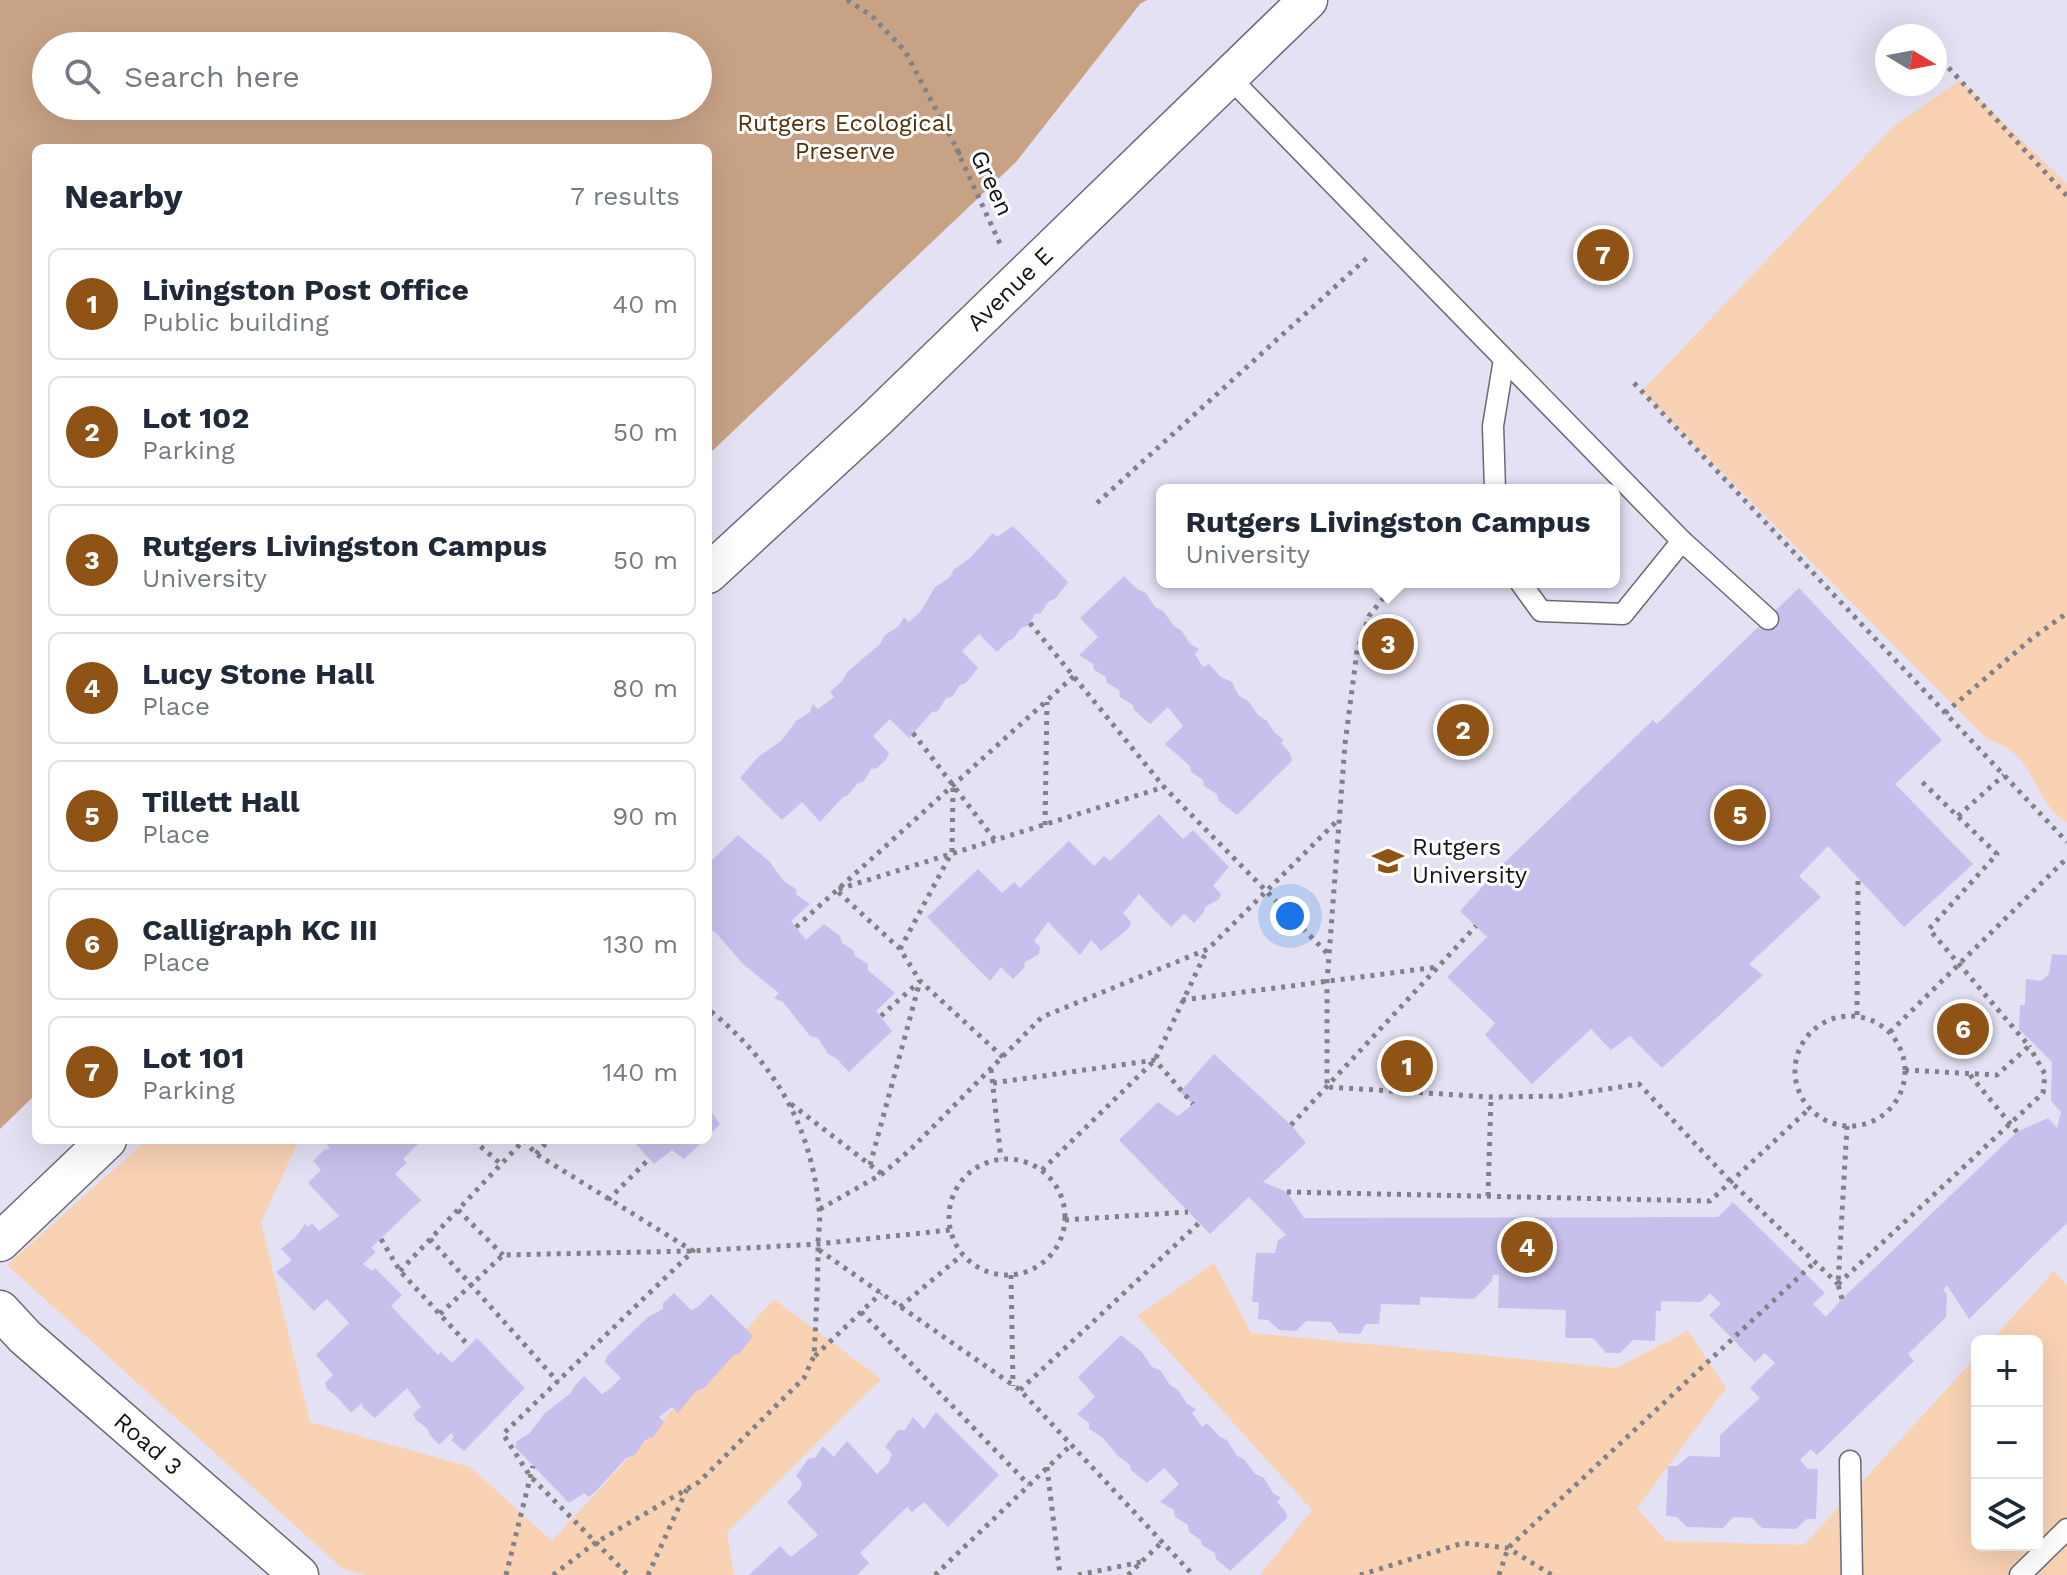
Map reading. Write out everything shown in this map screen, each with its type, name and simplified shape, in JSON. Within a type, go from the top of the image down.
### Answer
[{"type":"street","name":"Avenue E","points":[[712,570],[876,419],[1308,0]]},
{"type":"street","points":[[0,1242],[103,1144]]},
{"type":"street","name":"Road 3","points":[[0,1310],[284,1570]]},
{"type":"lane","points":[[1229,77],[1682,541],[1768,619]]},
{"type":"lane","points":[[1495,484],[1493,426],[1504,359]]},
{"type":"lane","points":[[1524,588],[1541,611],[1623,614],[1682,541]]},
{"type":"lane","points":[[1850,1461],[1852,1575]]},
{"type":"lane","points":[[2020,1575],[2067,1529]]},
{"type":"path","name":"Green","points":[[847,0],[872,16],[905,51],[959,153],[956,148],[1018,281]]},
{"type":"path","points":[[1947,66],[2067,196]]},
{"type":"path","points":[[1097,503],[1387,239]]},
{"type":"path","points":[[1634,383],[2067,842]]},
{"type":"path","points":[[1327,1087],[1327,982],[1345,744],[1357,651],[1369,616],[1391,588]]},
{"type":"path","points":[[1945,713],[2031,639],[2067,613]]},
{"type":"path","points":[[1030,623],[1164,787],[1330,956]]},
{"type":"path","points":[[796,927],[1074,676]]},
{"type":"path","points":[[1045,825],[1048,700]]},
{"type":"path","points":[[913,733],[995,840]]},
{"type":"path","points":[[1958,816],[2004,775]]},
{"type":"path","points":[[1838,1284],[2043,1093],[2045,1074],[2029,1046],[1929,929],[1997,854],[1918,778]]},
{"type":"path","points":[[900,949],[952,852],[953,786]]},
{"type":"path","points":[[836,890],[1164,787]]},
{"type":"path","points":[[1042,1170],[1155,1060],[1208,949],[1340,818]]},
{"type":"path","points":[[1890,1032],[2067,858]]},
{"type":"path","points":[[1857,1015],[1858,878]]},
{"type":"path","points":[[836,890],[900,949],[920,981],[1003,1057]]},
{"type":"path","points":[[1291,1125],[1476,926]]},
{"type":"path","points":[[820,1209],[882,1174],[910,1150],[1042,1017],[1208,949]]},
{"type":"path","points":[[1182,1000],[1439,967]]},
{"type":"path","points":[[881,1016],[920,981]]},
{"type":"path","points":[[870,1165],[920,981]]},
{"type":"path","points":[[553,1575],[595,1543],[699,1482],[804,1378],[814,1356],[820,1209],[807,1146],[789,1102],[772,1074],[739,1034],[712,1012]]},
{"type":"path","points":[[1857,1015],[1874,1021],[1890,1032],[1903,1056],[1905,1070],[1902,1088],[1888,1110],[1865,1124],[1847,1126],[1833,1124],[1809,1109],[1800,1095],[1795,1078],[1795,1061],[1800,1045],[1810,1031],[1824,1021],[1857,1015]]},
{"type":"path","points":[[1905,1070],[1997,1075],[2029,1046]]},
{"type":"path","points":[[993,1083],[1155,1060]]},
{"type":"path","points":[[1155,1060],[1193,1104]]},
{"type":"path","points":[[991,1068],[1001,1159]]},
{"type":"path","points":[[1969,1074],[2017,1132]]},
{"type":"path","points":[[1327,1087],[1491,1097],[1562,1096],[1639,1084],[1731,1182],[1838,1284]]},
{"type":"path","points":[[1488,1196],[1491,1097]]},
{"type":"path","points":[[789,1102],[882,1174]]},
{"type":"path","points":[[1287,1192],[1710,1201],[1809,1109]]},
{"type":"path","points":[[1842,1299],[1838,1284],[1847,1126]]},
{"type":"path","points":[[478,1144],[501,1164]]},
{"type":"path","points":[[400,1271],[520,1144]]},
{"type":"path","points":[[527,1144],[536,1154],[693,1251]]},
{"type":"path","points":[[536,1154],[545,1144]]},
{"type":"path","points":[[608,1200],[649,1159]]},
{"type":"path","points":[[1001,1159],[1015,1159],[1042,1170],[1055,1184],[1063,1201],[1065,1220],[1062,1237],[1054,1252],[1042,1264],[1027,1272],[1011,1275],[984,1270],[962,1255],[950,1230],[949,1211],[954,1192],[966,1176],[982,1164],[1001,1159]]},
{"type":"path","points":[[458,1210],[503,1255]]},
{"type":"path","points":[[1065,1220],[1188,1212]]},
{"type":"path","points":[[1020,1390],[1199,1223]]},
{"type":"path","points":[[440,1314],[503,1255],[818,1247],[950,1230]]},
{"type":"path","points":[[381,1239],[400,1271],[469,1346]]},
{"type":"path","points":[[430,1239],[558,1382]]},
{"type":"path","points":[[818,1247],[1020,1390],[1193,1575]]},
{"type":"path","points":[[628,1575],[530,1476],[503,1434],[693,1251]]},
{"type":"path","points":[[900,1307],[962,1255]]},
{"type":"path","points":[[1499,1575],[1508,1548],[1815,1262]]},
{"type":"path","points":[[1011,1275],[1013,1386]]},
{"type":"path","points":[[814,1356],[881,1293]]},
{"type":"path","points":[[861,1312],[1029,1485]]},
{"type":"path","points":[[935,1575],[1071,1445]]},
{"type":"path","points":[[506,1575],[533,1466]]},
{"type":"path","points":[[1047,1467],[1060,1575]]},
{"type":"path","points":[[648,1575],[687,1489]]},
{"type":"path","points":[[1128,1575],[1162,1542]]},
{"type":"path","points":[[1360,1575],[1463,1543],[1508,1548],[1552,1575]]},
{"type":"path","points":[[1078,1575],[1141,1562]]},
{"type":"shaded area","name":"Rutgers University","points":[[0,0],[2067,0],[2067,1575],[0,1575]]},
{"type":"shaded area","points":[[1960,80],[2067,184],[2067,823],[2049,806],[2019,758],[2001,744],[1987,739],[1642,391],[1893,127],[1937,96],[1947,96],[1947,89]]},
{"type":"shaded area","points":[[143,1144],[297,1144],[261,1222],[310,1422],[470,1467],[552,1541],[774,1299],[881,1379],[727,1532],[734,1575],[366,1575],[343,1569],[7,1265]]},
{"type":"shaded area","points":[[1214,1263],[1251,1333],[1616,1368],[1688,1331],[1726,1388],[1637,1508],[1666,1541],[1804,1545],[1971,1363],[1971,1551],[2043,1551],[2043,1335],[1996,1335],[2054,1271],[2067,1285],[2067,1575],[1260,1575],[1312,1510],[1137,1316]]},
{"type":"green space","name":"Rutgers Ecological Preserve","points":[[0,0],[1147,0],[1140,4],[1016,162],[712,451],[712,144],[32,144],[32,1098],[0,1129]]},
{"type":"building","points":[[1013,526],[1068,582],[1055,599],[1049,601],[1028,626],[1021,628],[997,652],[979,634],[962,651],[978,668],[966,683],[960,685],[952,697],[946,698],[938,711],[932,712],[909,738],[890,719],[873,736],[889,753],[886,760],[871,769],[864,781],[843,797],[820,822],[802,802],[782,820],[740,778],[758,757],[781,741],[796,721],[810,712],[813,704],[818,709],[834,697],[830,692],[847,672],[880,644],[885,635],[899,626],[904,617],[909,622],[921,611],[935,587],[950,577],[954,569],[969,559],[993,533],[997,537]]},
{"type":"building","points":[[1124,576],[1146,593],[1155,607],[1182,631],[1190,644],[1199,649],[1195,654],[1203,667],[1209,664],[1221,677],[1232,682],[1239,696],[1248,701],[1284,740],[1281,743],[1290,753],[1292,761],[1237,815],[1219,801],[1217,794],[1204,786],[1203,780],[1191,772],[1190,766],[1165,744],[1183,726],[1168,707],[1150,724],[1134,710],[1133,705],[1120,697],[1119,690],[1107,683],[1106,677],[1094,670],[1093,664],[1079,655],[1098,637],[1080,618]]},
{"type":"building","points":[[1799,588],[1942,740],[1895,784],[1973,864],[1904,927],[1828,846],[1799,876],[1821,897],[1749,964],[1763,975],[1662,1068],[1630,1036],[1611,1050],[1591,1029],[1532,1084],[1485,1035],[1495,1023],[1447,977],[1487,937],[1460,911],[1505,862],[1653,720],[1657,724]]},
{"type":"building","points":[[1159,814],[1183,839],[1193,830],[1229,867],[1213,886],[1221,894],[1219,899],[1205,907],[1194,923],[1184,914],[1171,927],[1139,894],[1123,913],[1131,922],[1129,928],[1101,951],[1091,940],[1080,955],[1048,922],[1034,941],[1040,947],[1039,954],[1025,962],[1024,968],[1013,979],[1001,967],[990,981],[927,917],[978,869],[1002,893],[1014,882],[1020,888],[1069,841],[1094,866],[1104,856],[1110,861]]},
{"type":"building","points":[[738,835],[769,861],[784,881],[796,889],[796,894],[810,904],[791,921],[806,940],[824,924],[840,936],[842,943],[853,950],[855,956],[868,964],[868,970],[895,993],[876,1011],[892,1031],[849,1072],[828,1054],[818,1038],[810,1036],[783,1002],[774,998],[779,993],[744,965],[712,930],[712,860]]},
{"type":"building","points":[[2052,954],[2067,955],[2067,1223],[1969,1319],[1947,1285],[1943,1290],[1947,1294],[1946,1317],[1908,1354],[1914,1361],[1817,1455],[1811,1449],[1800,1460],[1808,1469],[1818,1469],[1816,1519],[1807,1519],[1796,1529],[1762,1528],[1752,1518],[1733,1517],[1723,1528],[1687,1527],[1677,1517],[1666,1516],[1668,1466],[1677,1466],[1689,1456],[1720,1457],[1720,1435],[1760,1398],[1750,1388],[1775,1363],[1765,1353],[1755,1362],[1709,1315],[1721,1304],[1710,1293],[1701,1302],[1661,1301],[1661,1311],[1656,1311],[1655,1341],[1633,1340],[1620,1353],[1606,1353],[1593,1338],[1565,1338],[1566,1310],[1498,1308],[1499,1275],[1493,1275],[1492,1281],[1474,1299],[1420,1297],[1420,1305],[1381,1304],[1379,1324],[1366,1324],[1360,1334],[1339,1333],[1331,1322],[1306,1321],[1296,1331],[1279,1330],[1268,1320],[1258,1319],[1259,1302],[1252,1302],[1256,1253],[1275,1253],[1278,1240],[1286,1235],[1249,1197],[1210,1234],[1119,1140],[1158,1102],[1178,1116],[1193,1104],[1180,1092],[1214,1054],[1291,1125],[1306,1143],[1263,1182],[1287,1192],[1304,1218],[1718,1217],[1733,1202],[1825,1293],[1813,1304],[1826,1317],[2017,1132],[2048,1118],[2057,1128],[2061,1112],[2051,1101],[2052,1062],[2019,1029],[2020,1005],[2025,1005],[2026,979],[2041,981],[2049,974]]},
{"type":"building","points":[[712,1113],[720,1124],[712,1132]]},
{"type":"building","points":[[418,1144],[403,1159],[407,1163],[395,1174],[421,1200],[371,1248],[376,1252],[363,1264],[372,1271],[375,1268],[402,1295],[391,1306],[438,1355],[441,1352],[452,1363],[477,1338],[525,1388],[464,1451],[451,1440],[454,1437],[451,1433],[439,1445],[428,1429],[416,1420],[413,1414],[421,1407],[407,1388],[375,1418],[363,1408],[362,1403],[351,1413],[327,1389],[325,1383],[333,1375],[316,1355],[349,1323],[327,1299],[314,1311],[276,1272],[292,1260],[281,1249],[296,1237],[305,1224],[308,1227],[312,1223],[319,1231],[339,1216],[308,1183],[321,1170],[313,1161],[324,1150],[330,1149],[327,1145]]},
{"type":"building","points":[[636,1144],[700,1144],[684,1159],[672,1150],[654,1164]]},
{"type":"building","points":[[674,1293],[691,1310],[711,1294],[753,1336],[740,1353],[733,1356],[704,1388],[695,1392],[678,1413],[672,1407],[659,1417],[664,1422],[653,1437],[645,1440],[635,1455],[626,1458],[597,1490],[589,1497],[584,1493],[569,1503],[515,1447],[517,1441],[530,1433],[544,1414],[571,1393],[584,1376],[602,1394],[621,1378],[605,1362],[607,1356],[648,1317],[663,1309],[663,1303]]},
{"type":"building","points":[[1121,1335],[1142,1352],[1152,1367],[1160,1370],[1187,1404],[1196,1409],[1192,1413],[1202,1427],[1207,1423],[1227,1440],[1237,1456],[1244,1459],[1255,1474],[1264,1478],[1273,1493],[1281,1498],[1277,1502],[1287,1518],[1230,1571],[1216,1559],[1215,1553],[1189,1532],[1188,1525],[1175,1517],[1174,1510],[1160,1502],[1179,1484],[1164,1468],[1147,1483],[1077,1414],[1095,1397],[1078,1377]]},
{"type":"building","points":[[936,1412],[999,1475],[948,1527],[924,1502],[912,1512],[907,1507],[860,1553],[869,1563],[857,1575],[749,1575],[780,1546],[791,1557],[818,1535],[787,1502],[800,1489],[802,1482],[796,1476],[808,1459],[815,1458],[823,1446],[834,1457],[847,1441],[877,1474],[889,1462],[892,1454],[885,1447],[898,1430],[905,1430],[913,1417],[924,1429]]},
{"type":"place","name":"Lot 101","points":[[1603,255]]},
{"type":"place","name":"Rutgers Livingston Campus","points":[[1388,644]]},
{"type":"place","name":"Lot 102","points":[[1463,730]]},
{"type":"place","name":"Tillett Hall","points":[[1740,815]]},
{"type":"place","name":"Rutgers University","points":[[1388,861]]},
{"type":"place","name":"Calligraph KC III","points":[[1963,1029]]},
{"type":"place","name":"Livingston Post Office","points":[[1407,1066]]},
{"type":"place","name":"Lucy Stone Hall","points":[[1527,1247]]}]
